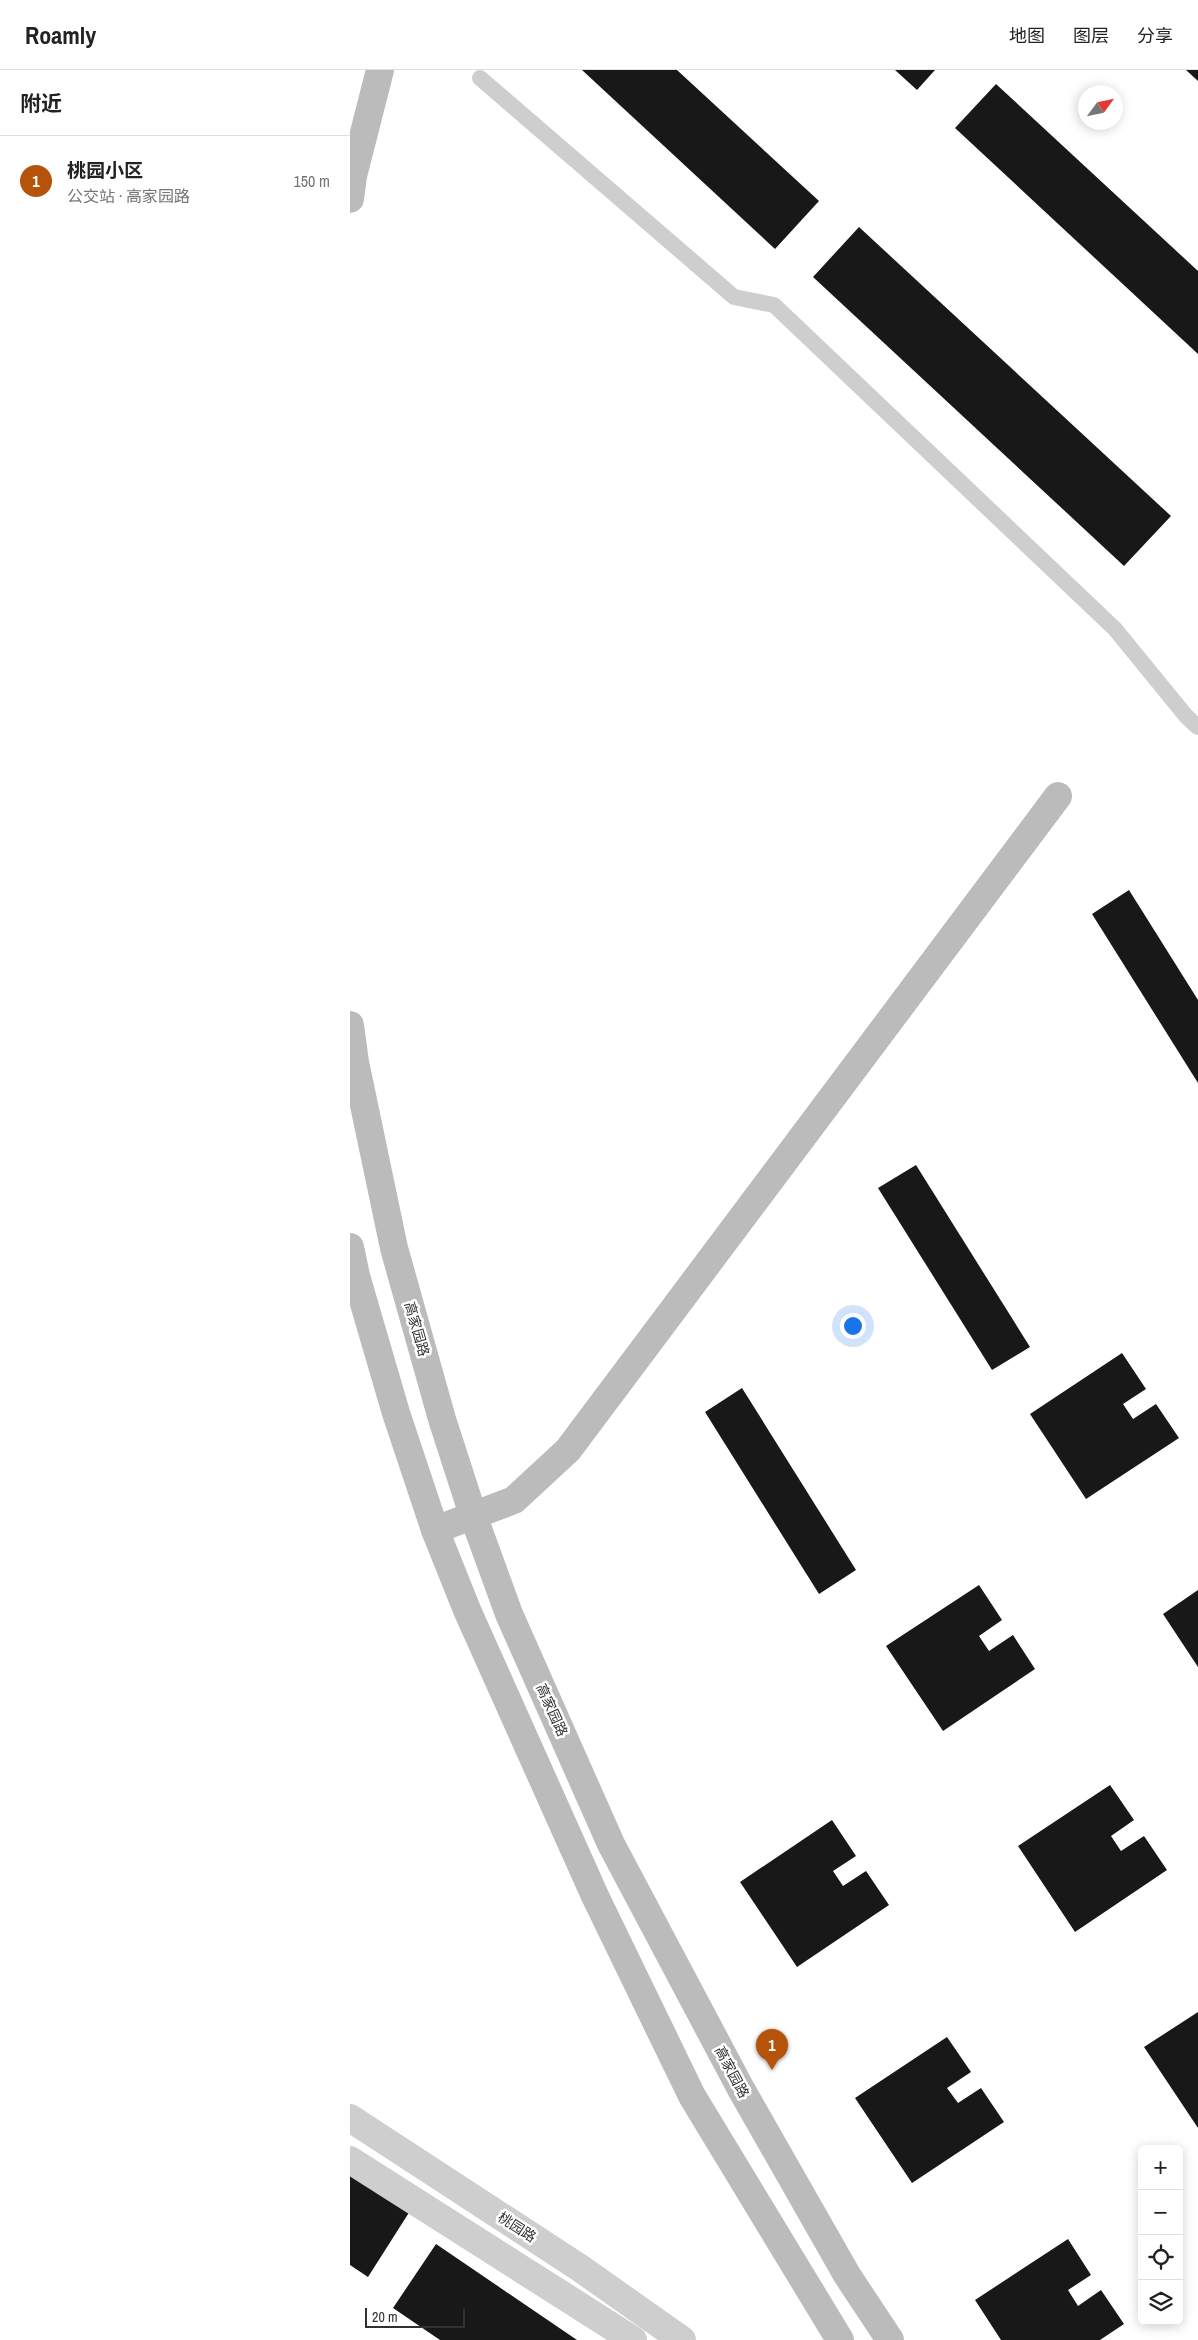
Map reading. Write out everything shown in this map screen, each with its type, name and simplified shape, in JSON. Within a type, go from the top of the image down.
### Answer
[{"type":"main road","points":[[350,200],[353,176],[380,70]]},
{"type":"main road","points":[[435,1530],[514,1500],[568,1450],[1058,796]]},
{"type":"main road","name":"高家园路","points":[[350,1025],[355,1062],[394,1248],[442,1419],[472,1515],[509,1614],[611,1844],[741,2089],[847,2275],[890,2340]]},
{"type":"main road","points":[[350,1247],[356,1276],[396,1413],[435,1530],[467,1610],[595,1896],[692,2096],[840,2340]]},
{"type":"street","name":"桃园路","points":[[350,2118],[580,2268],[682,2340]]},
{"type":"street","points":[[350,2160],[633,2340]]},
{"type":"lane","points":[[480,78],[734,297],[774,305],[1115,629],[1186,716],[1198,727]]},
{"type":"building","points":[[582,70],[677,70],[819,201],[775,249]]},
{"type":"building","points":[[895,70],[935,70],[917,90]]},
{"type":"building","points":[[1186,70],[1198,70],[1198,81]]},
{"type":"building","points":[[996,84],[1198,271],[1198,354],[955,128]]},
{"type":"building","points":[[859,227],[1171,516],[1124,566],[813,277]]},
{"type":"building","points":[[1129,890],[1198,1000],[1198,1083],[1092,914]]},
{"type":"building","points":[[916,1165],[1030,1347],[992,1370],[878,1188]]},
{"type":"building","points":[[1122,1353],[1146,1389],[1123,1404],[1133,1419],[1156,1404],[1179,1438],[1086,1499],[1030,1414]]},
{"type":"building","points":[[742,1388],[856,1570],[819,1594],[705,1412]]},
{"type":"building","points":[[979,1585],[1002,1620],[979,1636],[989,1651],[1013,1635],[1035,1669],[943,1731],[886,1646]]},
{"type":"building","points":[[1198,1590],[1198,1667],[1163,1614]]},
{"type":"building","points":[[1110,1785],[1134,1820],[1111,1836],[1121,1851],[1144,1836],[1167,1870],[1075,1932],[1018,1846]]},
{"type":"building","points":[[832,1820],[856,1856],[833,1871],[843,1886],[866,1871],[889,1905],[797,1967],[740,1882]]},
{"type":"building","points":[[1198,2012],[1198,2128],[1144,2047]]},
{"type":"building","points":[[947,2037],[971,2072],[947,2088],[958,2103],[981,2088],[1004,2122],[912,2183],[855,2098]]},
{"type":"building","points":[[350,2172],[410,2211],[368,2277],[350,2265]]},
{"type":"building","points":[[1068,2239],[1091,2275],[1068,2290],[1078,2306],[1101,2290],[1124,2324],[1100,2340],[1001,2340],[975,2300]]},
{"type":"building","points":[[436,2244],[577,2340],[440,2340],[393,2308]]},
{"type":"place","name":"桃园小区","points":[[772,2070]]}]
